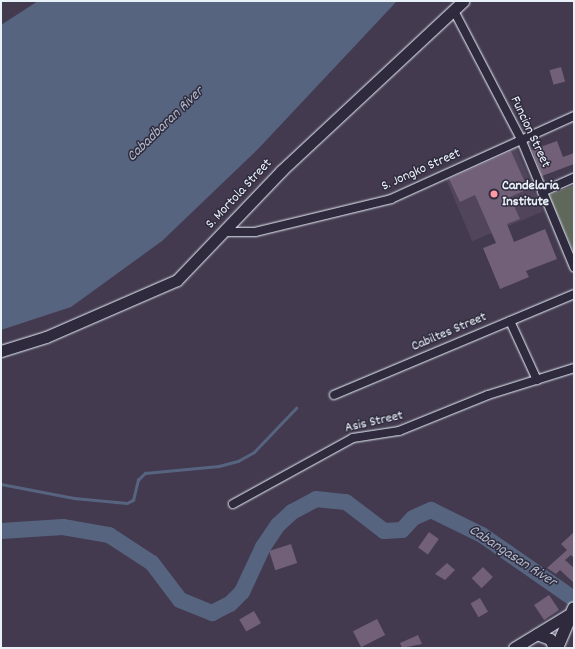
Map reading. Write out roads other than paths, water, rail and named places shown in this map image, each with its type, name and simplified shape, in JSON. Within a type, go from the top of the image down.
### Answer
[{"type":"main road","points":[[557,648],[571,611]]},
{"type":"street","name":"S. Mortola Street","points":[[1,351],[46,337],[177,280],[281,171],[463,1]]},
{"type":"street","name":"Funcion Street","points":[[454,11],[521,139],[574,267]]},
{"type":"street","name":"S. Jongko Street","points":[[223,232],[255,232],[391,199],[574,116]]},
{"type":"street","points":[[542,192],[574,178]]},
{"type":"street","name":"Cabiltes Street","points":[[334,394],[574,294]]},
{"type":"street","points":[[510,321],[537,380]]},
{"type":"street","name":"Asis Street","points":[[233,504],[337,444],[352,438],[399,431],[431,416],[574,368]]},
{"type":"street","points":[[514,648],[571,611]]},
{"type":"street","points":[[537,634],[550,639],[554,648]]},
{"type":"water","name":"Cabadbaran River","points":[[38,1],[397,1],[259,148],[162,241],[71,307],[1,330],[1,25]]},
{"type":"waterway","points":[[1,484],[74,498],[127,503],[133,500],[138,480],[145,473],[219,466],[238,461],[254,452],[296,408]]},
{"type":"waterway","name":"Cabangasan River","points":[[1,531],[63,527],[109,535],[152,563],[180,600],[212,613],[230,604],[242,592],[263,547],[278,525],[292,512],[316,499],[346,502],[384,531],[402,530],[413,518],[431,510],[482,535],[574,599]]},
{"type":"place","name":"Candelaria Institute","points":[[494,194]]}]
